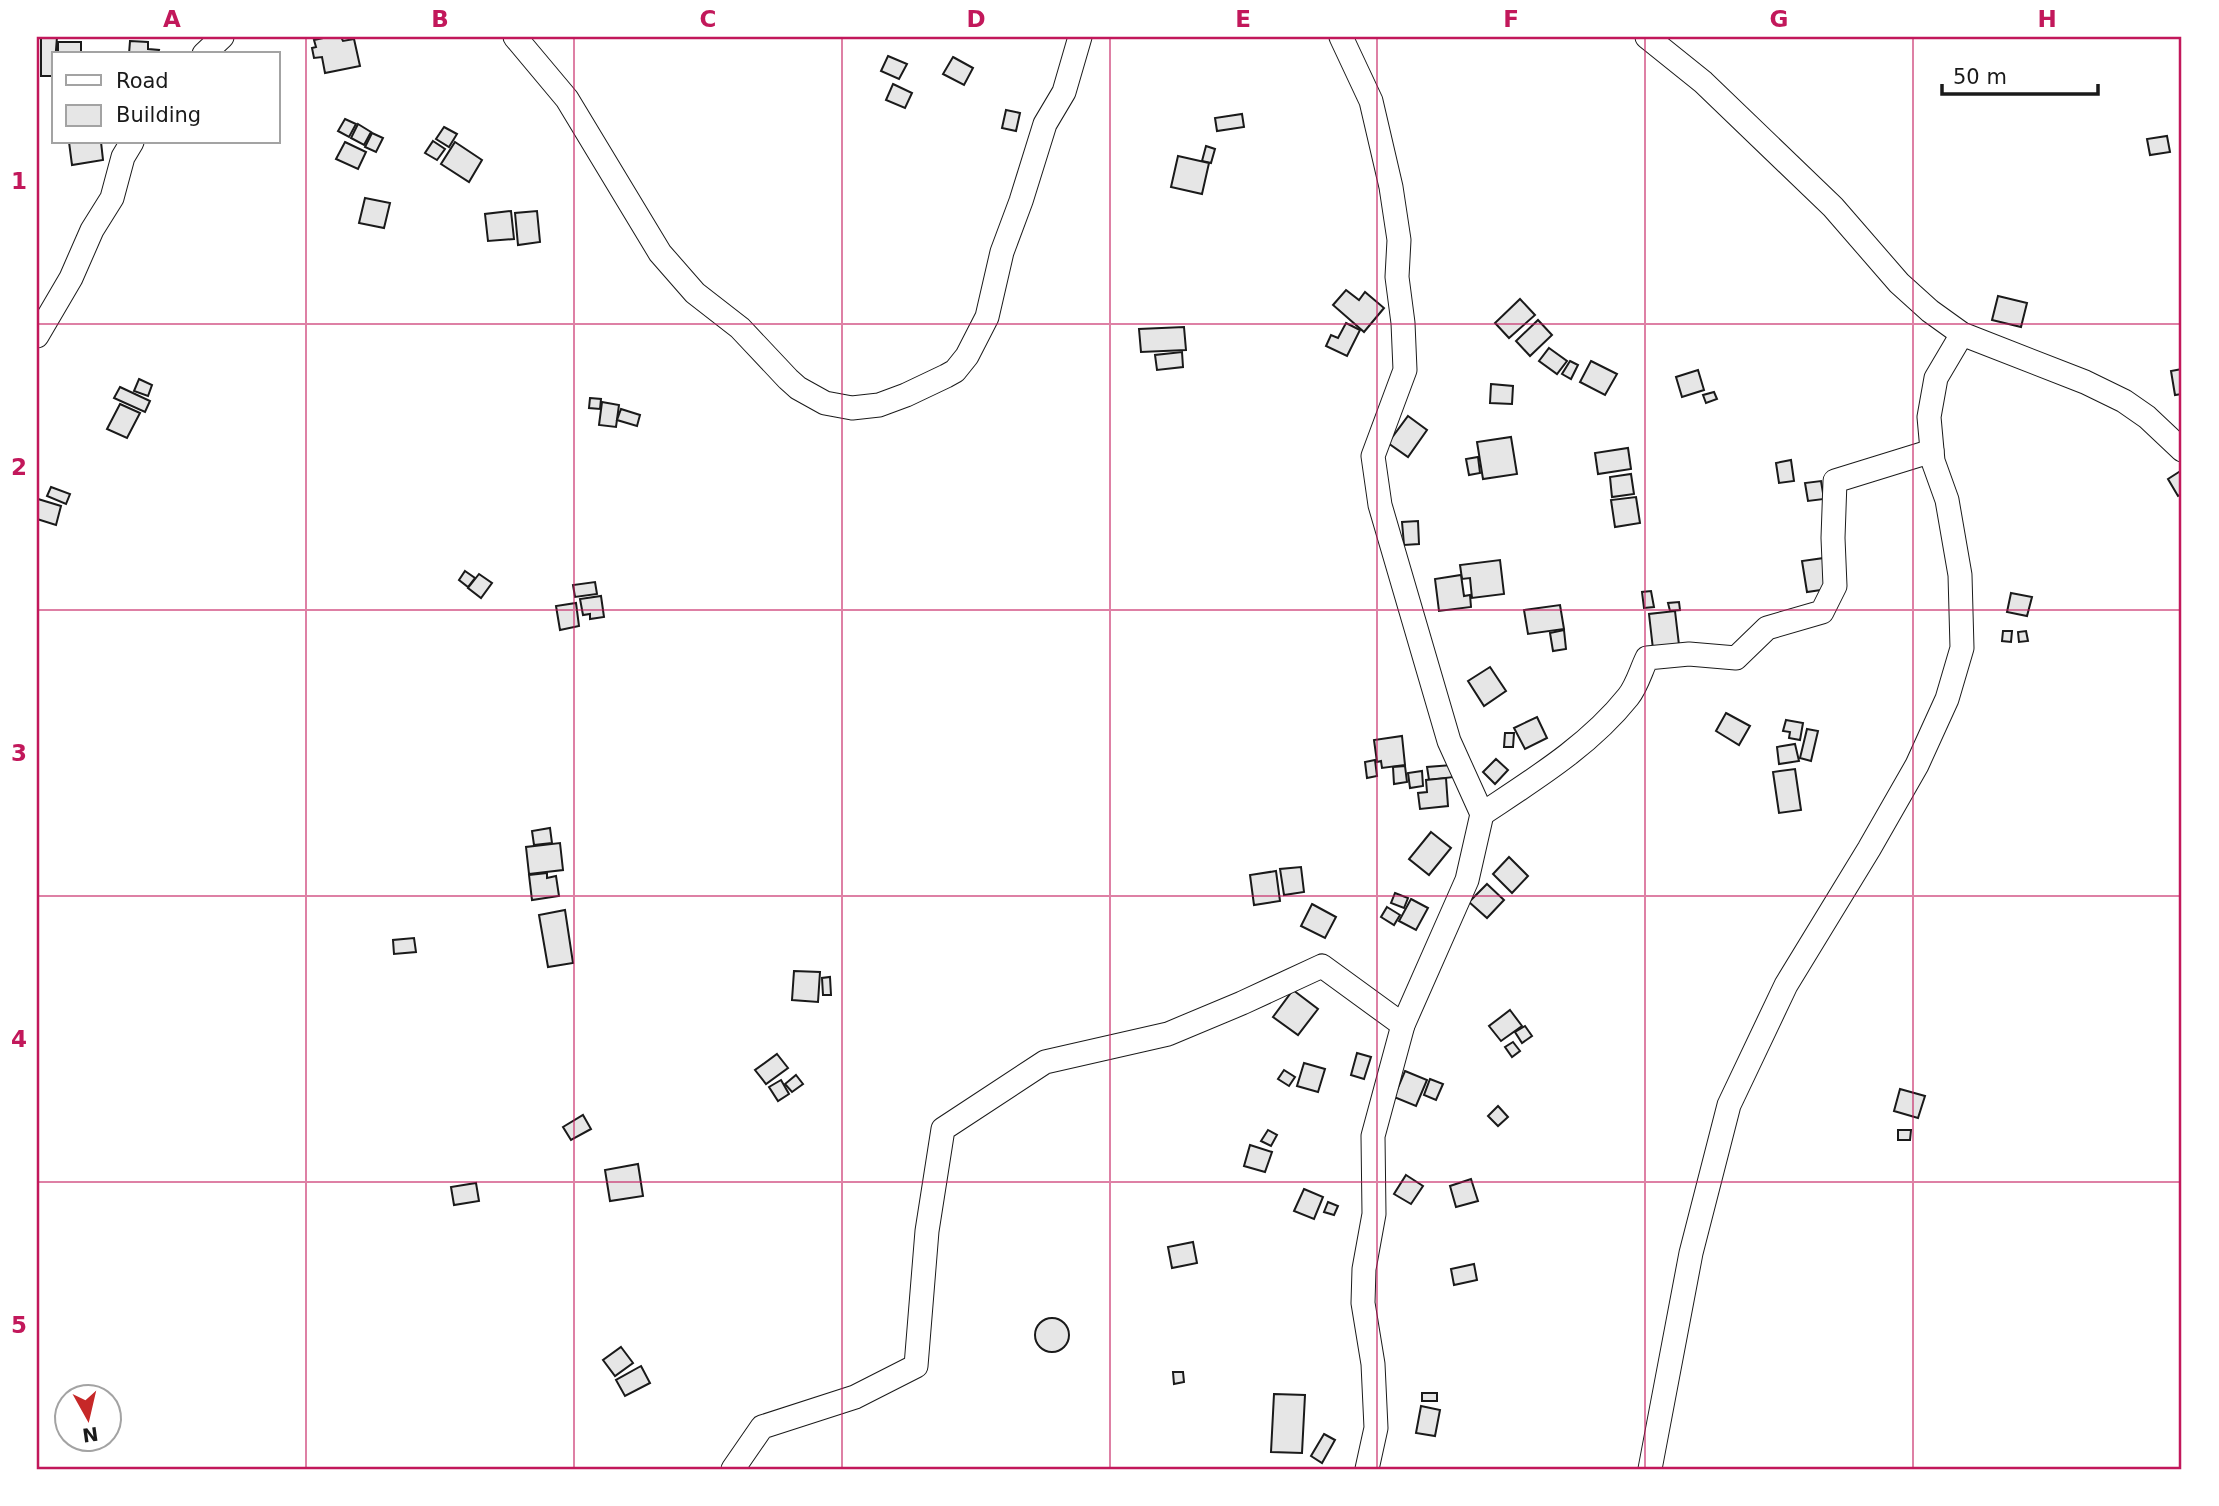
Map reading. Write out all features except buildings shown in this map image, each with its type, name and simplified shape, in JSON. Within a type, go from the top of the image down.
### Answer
[{"type":"street","points":[[206,52],[222,37]]},
{"type":"street","points":[[515,37],[567,99],[660,253],[678,276],[695,293],[740,328],[798,388],[825,403],[852,408],[879,405],[906,396],[955,371],[967,356],[987,317],[1002,252],[1045,124],[1064,92],[1080,37]]},
{"type":"street","points":[[1341,37],[1371,101],[1391,187],[1399,240],[1397,277],[1405,370],[1373,456],[1380,505],[1449,741],[1482,814],[1467,880],[1403,1026],[1373,1136],[1374,1214],[1364,1269],[1363,1303],[1373,1364],[1376,1427],[1367,1469]]},
{"type":"street","points":[[1647,37],[1703,82],[1833,207],[1915,299],[1962,334],[2085,382],[2124,401],[2147,417],[2182,450]]},
{"type":"street","points":[[37,337],[71,278],[92,230],[112,198],[123,157],[131,144]]},
{"type":"street","points":[[1650,1469],[1691,1253],[1729,1105],[1786,985],[1917,765],[1947,699],[1962,648],[1960,575],[1947,500],[1933,461],[1929,417],[1936,378],[1962,334]]},
{"type":"street","points":[[1482,814],[1567,755],[1600,728],[1630,695],[1647,658],[1689,654],[1736,658],[1767,628],[1822,612],[1835,586],[1835,481],[1932,451]]},
{"type":"street","points":[[733,1469],[762,1427],[855,1397],[916,1366],[927,1231],[943,1129],[1045,1062],[1168,1034],[1321,966],[1403,1026]]}]
